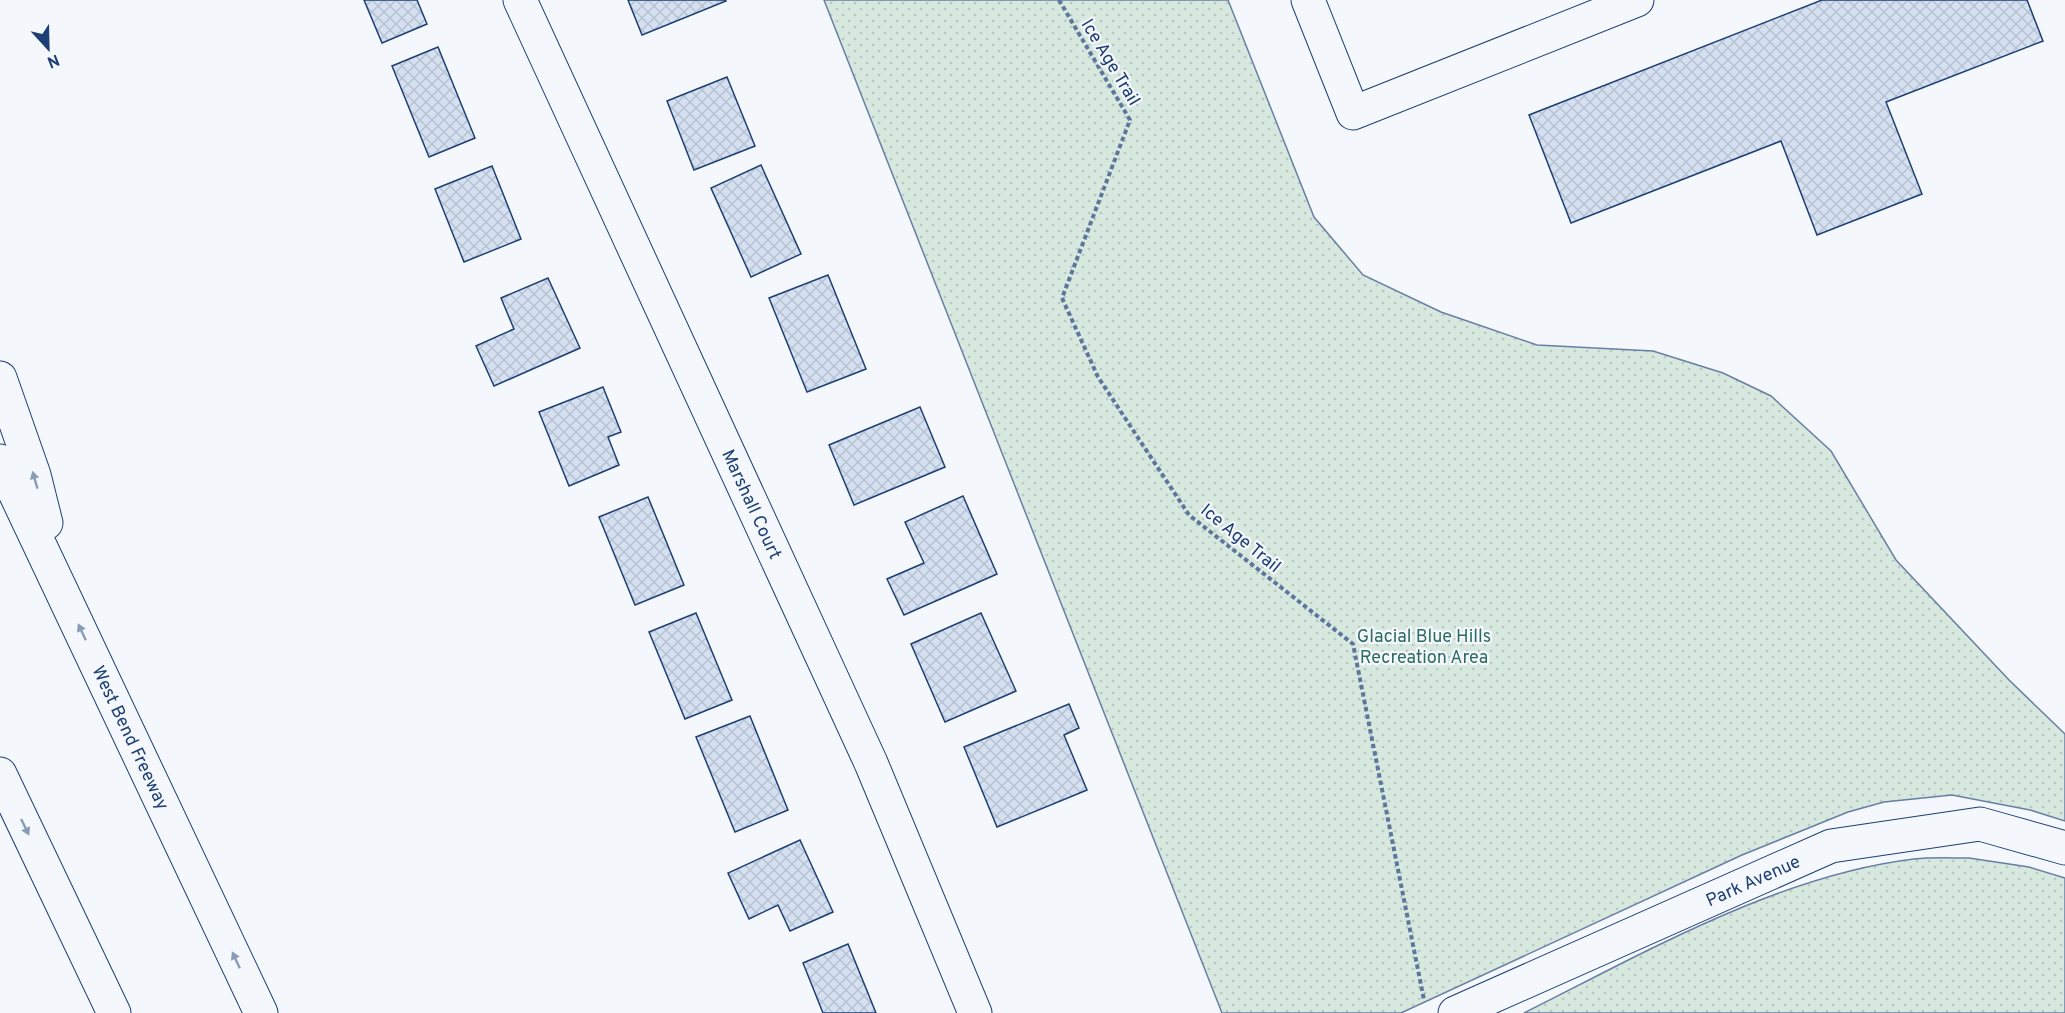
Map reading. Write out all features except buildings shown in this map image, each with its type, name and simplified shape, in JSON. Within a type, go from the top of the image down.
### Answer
[{"type":"main road","name":"Marshall Court","points":[[520,0],[871,763],[975,1013]]},
{"type":"main road","points":[[1308,0],[1353,113],[1636,0]]},
{"type":"main road","points":[[0,378],[34,475],[66,597]]},
{"type":"main road","name":"West Bend Freeway","points":[[0,461],[261,1013]]},
{"type":"main road","points":[[0,774],[114,1013]]},
{"type":"main road","name":"Park Avenue","points":[[1440,1008],[1831,846],[1980,824],[2065,848]]},
{"type":"path","name":"Ice Age Trail","points":[[1059,0],[1130,120],[1062,298],[1098,377],[1189,515],[1353,644],[1440,1008]]},
{"type":"green space","name":"Glacial Blue Hills Recreation Area","points":[[824,0],[1228,0],[1314,217],[1363,275],[1441,312],[1537,345],[1653,351],[1723,373],[1771,396],[1831,451],[1896,560],[2009,680],[2065,734],[2065,821],[2030,810],[1952,795],[1884,802],[1848,812],[1742,855],[1401,1013],[1222,1013]]},
{"type":"green space","points":[[1969,858],[2029,867],[2065,878],[2065,1013],[1524,1013],[1713,920],[1813,881],[1863,868],[1914,859]]}]
